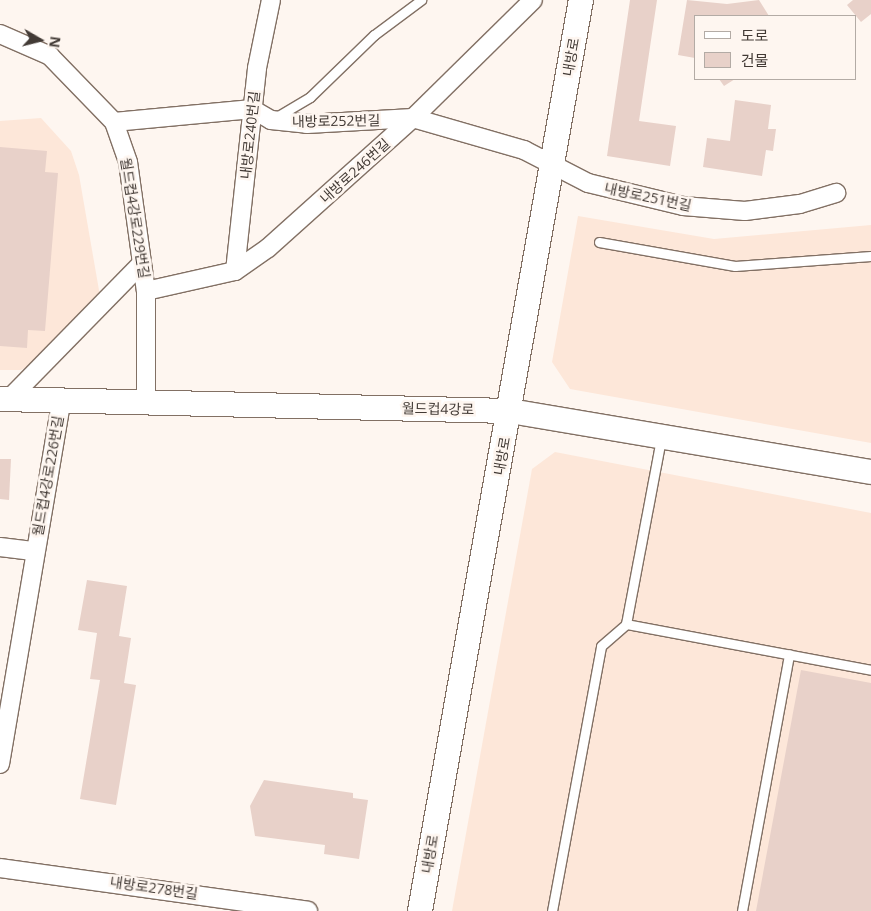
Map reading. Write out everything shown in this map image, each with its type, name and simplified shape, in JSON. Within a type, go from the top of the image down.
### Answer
[{"type":"street","name":"내방로240번길","points":[[235,271],[252,109],[271,0]]},
{"type":"street","name":"내방로246번길","points":[[146,291],[235,271],[291,230],[413,118],[533,0]]},
{"type":"street","name":"내방로","points":[[420,911],[510,411],[581,0]]},
{"type":"street","name":"월드컵4강로229번길","points":[[0,34],[50,56],[114,122],[128,162],[146,291],[146,402]]},
{"type":"street","name":"내방로252번길","points":[[252,109],[270,120],[308,124],[413,118],[524,150],[552,168]]},
{"type":"street","points":[[114,122],[252,109]]},
{"type":"street","name":"내방로251번길","points":[[552,168],[588,183],[682,206],[745,211],[800,204],[836,193]]},
{"type":"street","points":[[4,400],[141,264]]},
{"type":"street","name":"월드컵4강로","points":[[4,400],[510,411],[662,434],[871,472]]},
{"type":"street","name":"월드컵4강로226번길","points":[[0,764],[61,402]]},
{"type":"street","name":"월드컵4강로226번길","points":[[0,547],[35,550]]},
{"type":"street","name":"내방로278번길","points":[[0,868],[308,911]]},
{"type":"lane","points":[[270,120],[310,97],[374,35],[421,0]]},
{"type":"lane","points":[[599,242],[735,266],[871,256]]},
{"type":"lane","points":[[552,911],[601,646],[626,624],[662,434]]},
{"type":"lane","points":[[626,624],[871,670]]},
{"type":"lane","points":[[742,911],[789,654]]},
{"type":"shaded area","points":[[41,118],[71,151],[79,175],[100,296],[42,358],[21,370],[0,370],[0,121]]},
{"type":"shaded area","points":[[578,216],[714,239],[871,225],[871,443],[570,389],[552,362]]},
{"type":"shaded area","points":[[555,452],[871,513],[871,911],[452,911],[532,469]]},
{"type":"building","points":[[630,0],[657,0],[639,121],[676,126],[670,166],[607,156]]},
{"type":"building","points":[[687,0],[727,4],[759,0],[768,15],[694,15],[694,58],[678,55]]},
{"type":"building","points":[[853,0],[871,0],[871,14],[861,22],[847,5]]},
{"type":"building","points":[[720,80],[733,80],[724,86]]},
{"type":"building","points":[[735,100],[771,105],[768,129],[776,129],[773,151],[766,150],[762,176],[703,167],[707,138],[730,141]]},
{"type":"building","points":[[0,147],[47,151],[45,172],[58,173],[45,331],[28,330],[27,348],[0,346]]},
{"type":"building","points":[[0,459],[11,459],[9,500],[0,499]]},
{"type":"building","points":[[87,580],[127,586],[119,636],[131,638],[124,683],[136,685],[116,805],[80,799],[100,680],[90,679],[97,633],[78,630]]},
{"type":"building","points":[[801,670],[871,683],[871,911],[756,911]]},
{"type":"building","points":[[264,780],[353,793],[353,798],[368,800],[359,859],[324,854],[325,845],[255,836],[250,806]]}]
